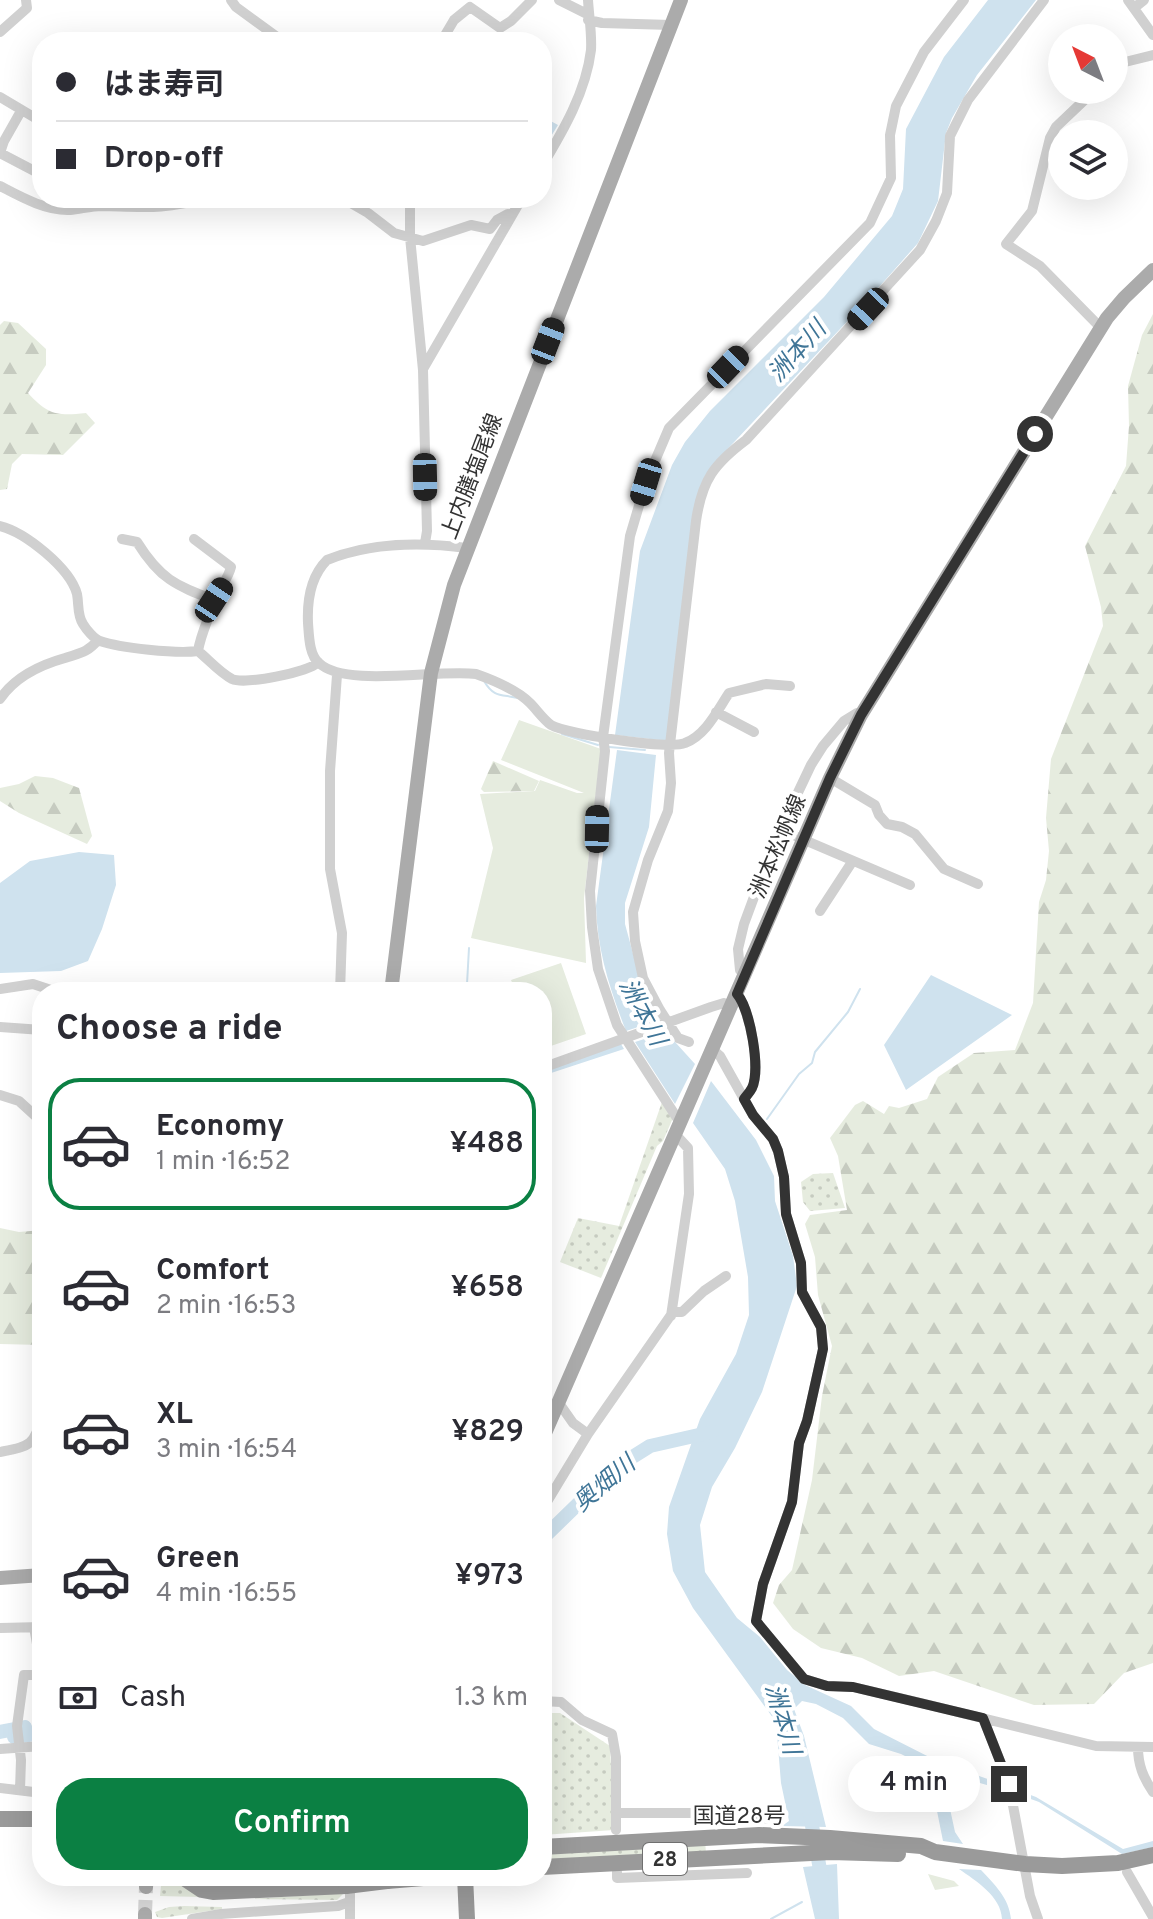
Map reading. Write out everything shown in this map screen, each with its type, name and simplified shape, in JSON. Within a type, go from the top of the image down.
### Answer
[{"type":"highway","points":[[0,1819],[32,1819]]},
{"type":"highway","points":[[0,1829],[32,1829]]},
{"type":"highway","name":"国道28号","points":[[552,1846],[706,1836],[786,1845]]},
{"type":"highway","name":"国道28号","points":[[552,1866],[786,1845],[831,1845],[927,1855],[935,1852],[967,1854],[1025,1864],[1099,1865],[1153,1855]]},
{"type":"highway","points":[[196,1886],[213,1892],[348,1888]]},
{"type":"highway","points":[[465,1886],[467,1919]]},
{"type":"main road","name":"上内膳塩尾線","points":[[392,982],[431,673],[467,548],[681,0]]},
{"type":"main road","name":"洲本松帆線","points":[[552,1418],[675,1134],[679,1118],[711,1053],[830,778],[861,715],[1101,328],[1124,298],[1153,270]]},
{"type":"main road","points":[[0,1578],[32,1576]]},
{"type":"street","points":[[0,32],[27,8],[26,0]]},
{"type":"street","points":[[231,0],[270,32]]},
{"type":"street","points":[[447,32],[454,20],[470,7],[500,28],[532,0]]},
{"type":"street","points":[[559,0],[602,23],[671,25]]},
{"type":"street","points":[[552,150],[568,124],[587,67],[591,42],[588,0]]},
{"type":"street","points":[[679,1118],[613,1016],[592,927],[590,891],[630,536],[646,482],[669,428],[870,223],[891,178],[890,135],[896,106],[924,52],[964,0]]},
{"type":"street","points":[[689,1042],[678,1038],[667,1025],[643,978],[633,912],[648,860],[668,811],[669,744],[698,506],[706,481],[723,458],[746,440],[920,250],[947,193],[950,136],[968,100],[1044,0]]},
{"type":"street","points":[[1144,0],[1131,4],[1153,35]]},
{"type":"street","points":[[1128,61],[1153,55]]},
{"type":"street","points":[[0,97],[32,117]]},
{"type":"street","points":[[1080,104],[1056,127],[1050,138],[1032,211],[1006,244],[1040,266],[1101,328]]},
{"type":"street","points":[[21,111],[0,153],[32,170]]},
{"type":"street","points":[[0,186],[32,202]]},
{"type":"street","points":[[58,208],[83,208]]},
{"type":"street","points":[[124,208],[156,208]]},
{"type":"street","points":[[359,208],[394,233],[423,241],[471,225],[490,229],[497,220],[508,214],[511,216]]},
{"type":"street","points":[[410,208],[416,325],[423,370],[425,543]]},
{"type":"street","points":[[423,370],[516,208]]},
{"type":"street","points":[[0,526],[16,532],[49,556],[71,581],[77,594],[81,622],[98,640],[164,652],[198,651],[233,679],[246,681],[306,670],[317,663]]},
{"type":"street","points":[[122,539],[137,542],[150,563],[170,580],[192,593],[214,600]]},
{"type":"street","points":[[194,539],[231,567],[228,579],[214,600],[213,613],[203,631],[198,651]]},
{"type":"street","points":[[467,548],[425,543],[387,545],[331,558],[322,564],[311,585],[308,607],[309,640],[317,663],[337,675],[461,672],[490,679],[527,700],[553,726],[606,742],[687,742],[704,730],[729,693],[766,684],[790,686]]},
{"type":"street","points":[[1,696],[29,672],[67,657],[81,655],[98,640]]},
{"type":"street","points":[[337,675],[330,771],[330,869],[342,933],[340,982]]},
{"type":"street","points":[[716,712],[754,732]]},
{"type":"street","points":[[746,972],[740,970],[738,949],[744,924],[781,830],[823,746],[844,721],[857,713],[861,715]]},
{"type":"street","points":[[830,778],[875,805],[887,824],[915,834],[944,869],[978,884]]},
{"type":"street","points":[[781,830],[910,885]]},
{"type":"street","points":[[820,911],[852,862]]},
{"type":"street","points":[[0,989],[32,984]]},
{"type":"street","points":[[552,1065],[724,1003],[743,1001],[753,1043],[753,1088],[744,1099]]},
{"type":"street","points":[[0,1027],[32,1029]]},
{"type":"street","points":[[711,1053],[720,1056],[753,1115],[773,1139],[778,1151],[784,1177],[786,1214],[801,1263],[802,1292],[821,1327],[823,1349],[799,1443],[792,1502],[763,1584],[756,1621],[804,1679],[827,1686],[853,1687],[1096,1746],[1153,1747]]},
{"type":"street","points":[[0,1095],[19,1101],[32,1110]]},
{"type":"street","points":[[671,1316],[689,1194],[688,1148],[675,1134]]},
{"type":"street","points":[[552,1493],[588,1434],[673,1312],[682,1312],[726,1276]]},
{"type":"street","points":[[559,1403],[573,1423],[588,1434]]},
{"type":"street","points":[[0,1452],[27,1447],[32,1442]]},
{"type":"street","points":[[0,1628],[32,1627]]},
{"type":"street","points":[[20,1790],[17,1726],[24,1675],[32,1675]]},
{"type":"street","points":[[552,1702],[561,1702],[582,1720],[612,1734],[616,1757],[616,1830]]},
{"type":"street","points":[[983,1718],[1009,1784],[1030,1896],[1038,1919]]},
{"type":"street","points":[[0,1749],[32,1746]]},
{"type":"street","points":[[1138,1747],[1138,1763],[1153,1792]]},
{"type":"street","points":[[0,1788],[32,1792]]},
{"type":"street","points":[[616,1813],[713,1813],[773,1819]]},
{"type":"street","points":[[617,1872],[617,1878],[747,1873]]},
{"type":"street","points":[[1127,1872],[1153,1917]]},
{"type":"street","points":[[192,1919],[221,1914],[338,1906],[348,1888]]},
{"type":"street","points":[[348,1888],[350,1919]]},
{"type":"green space","points":[[1153,314],[1153,1663],[1124,1673],[1094,1704],[1034,1705],[934,1671],[899,1676],[862,1658],[821,1648],[793,1629],[773,1603],[779,1585],[792,1570],[812,1480],[822,1396],[832,1346],[818,1295],[815,1257],[805,1224],[810,1215],[847,1210],[838,1156],[830,1138],[855,1105],[863,1101],[884,1114],[889,1106],[899,1108],[927,1099],[938,1077],[974,1053],[1015,1050],[1033,1003],[1039,902],[1046,880],[1049,851],[1046,818],[1051,759],[1103,626],[1085,546],[1126,466],[1128,386],[1142,335]]},
{"type":"green space","points":[[4,321],[18,323],[46,349],[46,365],[28,393],[47,410],[60,414],[86,413],[95,423],[63,455],[22,454],[12,464],[7,489],[0,490],[0,325]]},
{"type":"green space","points":[[519,720],[601,749],[584,898],[586,963],[471,938],[493,848],[480,794],[535,791],[540,780],[584,793],[501,760]]},
{"type":"green space","points":[[493,761],[539,781],[534,791],[484,792],[481,789]]},
{"type":"green space","points":[[35,776],[53,778],[79,788],[92,836],[87,844],[0,801],[0,788]]},
{"type":"green space","points":[[561,963],[586,1034],[552,1046],[552,982],[511,980]]},
{"type":"green space","points":[[662,1102],[673,1118],[663,1141],[657,1146],[601,1278],[560,1262],[578,1218],[619,1226]]},
{"type":"green space","points":[[833,1173],[845,1208],[810,1211],[803,1202],[801,1182],[813,1174]]},
{"type":"green space","points":[[0,1228],[32,1231],[32,1345],[0,1344]]},
{"type":"green space","points":[[552,1713],[560,1713],[610,1746],[614,1830],[552,1834]]},
{"type":"green space","points":[[705,1839],[706,1854],[552,1861],[552,1849]]},
{"type":"green space","points":[[928,1874],[954,1881],[959,1886],[935,1890]]},
{"type":"green space","points":[[161,1886],[188,1886],[201,1897],[160,1896]]},
{"type":"green space","points":[[344,1893],[337,1900],[252,1899]]},
{"type":"green space","points":[[184,1906],[222,1909],[162,1918],[157,1917],[155,1912]]},
{"type":"water","points":[[988,0],[1036,0],[977,75],[952,118],[946,133],[938,201],[918,243],[721,456],[707,475],[668,741],[615,735],[640,551],[672,465],[685,442],[710,411],[824,297],[892,216],[903,189],[906,129],[944,57]]},
{"type":"water","points":[[617,750],[656,755],[649,827],[625,903],[625,924],[641,983],[660,1020],[626,1031],[605,970],[596,906]]},
{"type":"water","points":[[79,852],[114,855],[116,885],[88,961],[61,971],[0,973],[0,883],[30,861]]},
{"type":"water","points":[[931,975],[1012,1015],[906,1090],[884,1045]]},
{"type":"water","points":[[666,1032],[695,1064],[675,1104],[635,1042]]},
{"type":"water","points":[[621,1044],[624,1049],[552,1073],[552,1067]]},
{"type":"water","points":[[711,1081],[756,1140],[774,1176],[775,1201],[793,1256],[797,1286],[762,1392],[712,1487],[700,1525],[705,1572],[737,1618],[760,1637],[787,1670],[805,1685],[851,1706],[874,1729],[939,1762],[1002,1784],[1004,1790],[942,1772],[955,1832],[963,1844],[943,1841],[925,1766],[869,1744],[843,1718],[816,1704],[802,1701],[794,1709],[804,1736],[826,1827],[782,1826],[789,1821],[781,1783],[776,1722],[693,1608],[673,1571],[667,1534],[669,1507],[700,1419],[736,1354],[749,1315],[748,1277],[735,1201],[725,1169],[693,1123]]},
{"type":"water","points":[[1015,1789],[1036,1797],[1123,1849],[1153,1841],[1153,1847],[1122,1854],[1039,1802],[1017,1794]]},
{"type":"water","points":[[837,1864],[839,1919],[815,1919],[803,1867]]},
{"type":"water","points":[[959,1869],[981,1870],[1004,1898],[1011,1919],[1002,1919],[992,1896]]},
{"type":"waterway","points":[[484,681],[495,693],[518,698]]},
{"type":"waterway","points":[[562,734],[598,745]]},
{"type":"waterway","points":[[609,747],[645,750]]},
{"type":"waterway","points":[[467,982],[469,948]]},
{"type":"waterway","points":[[767,1119],[799,1074],[812,1063],[815,1052],[848,1012],[860,989]]},
{"type":"waterway","name":"奥畑川","points":[[552,1529],[615,1468],[650,1446],[712,1432]]},
{"type":"waterway","name":"奥畑川","points":[[0,1732],[25,1727],[14,1737],[32,1734]]},
{"type":"waterway","name":"洲本川","points":[[809,1809],[829,1919]]},
{"type":"waterway","points":[[771,1919],[802,1902]]},
{"type":"tunnel","points":[[145,1914],[146,1887]]},
{"type":"route","points":[[1009,1784],[983,1718],[853,1687],[827,1686],[804,1679],[756,1621],[763,1584],[792,1502],[799,1443],[823,1349],[821,1327],[802,1292],[801,1263],[786,1214],[784,1177],[778,1151],[744,1099],[753,1088],[753,1043],[743,1001],[737,994],[830,778],[861,715],[1035,434]]}]
